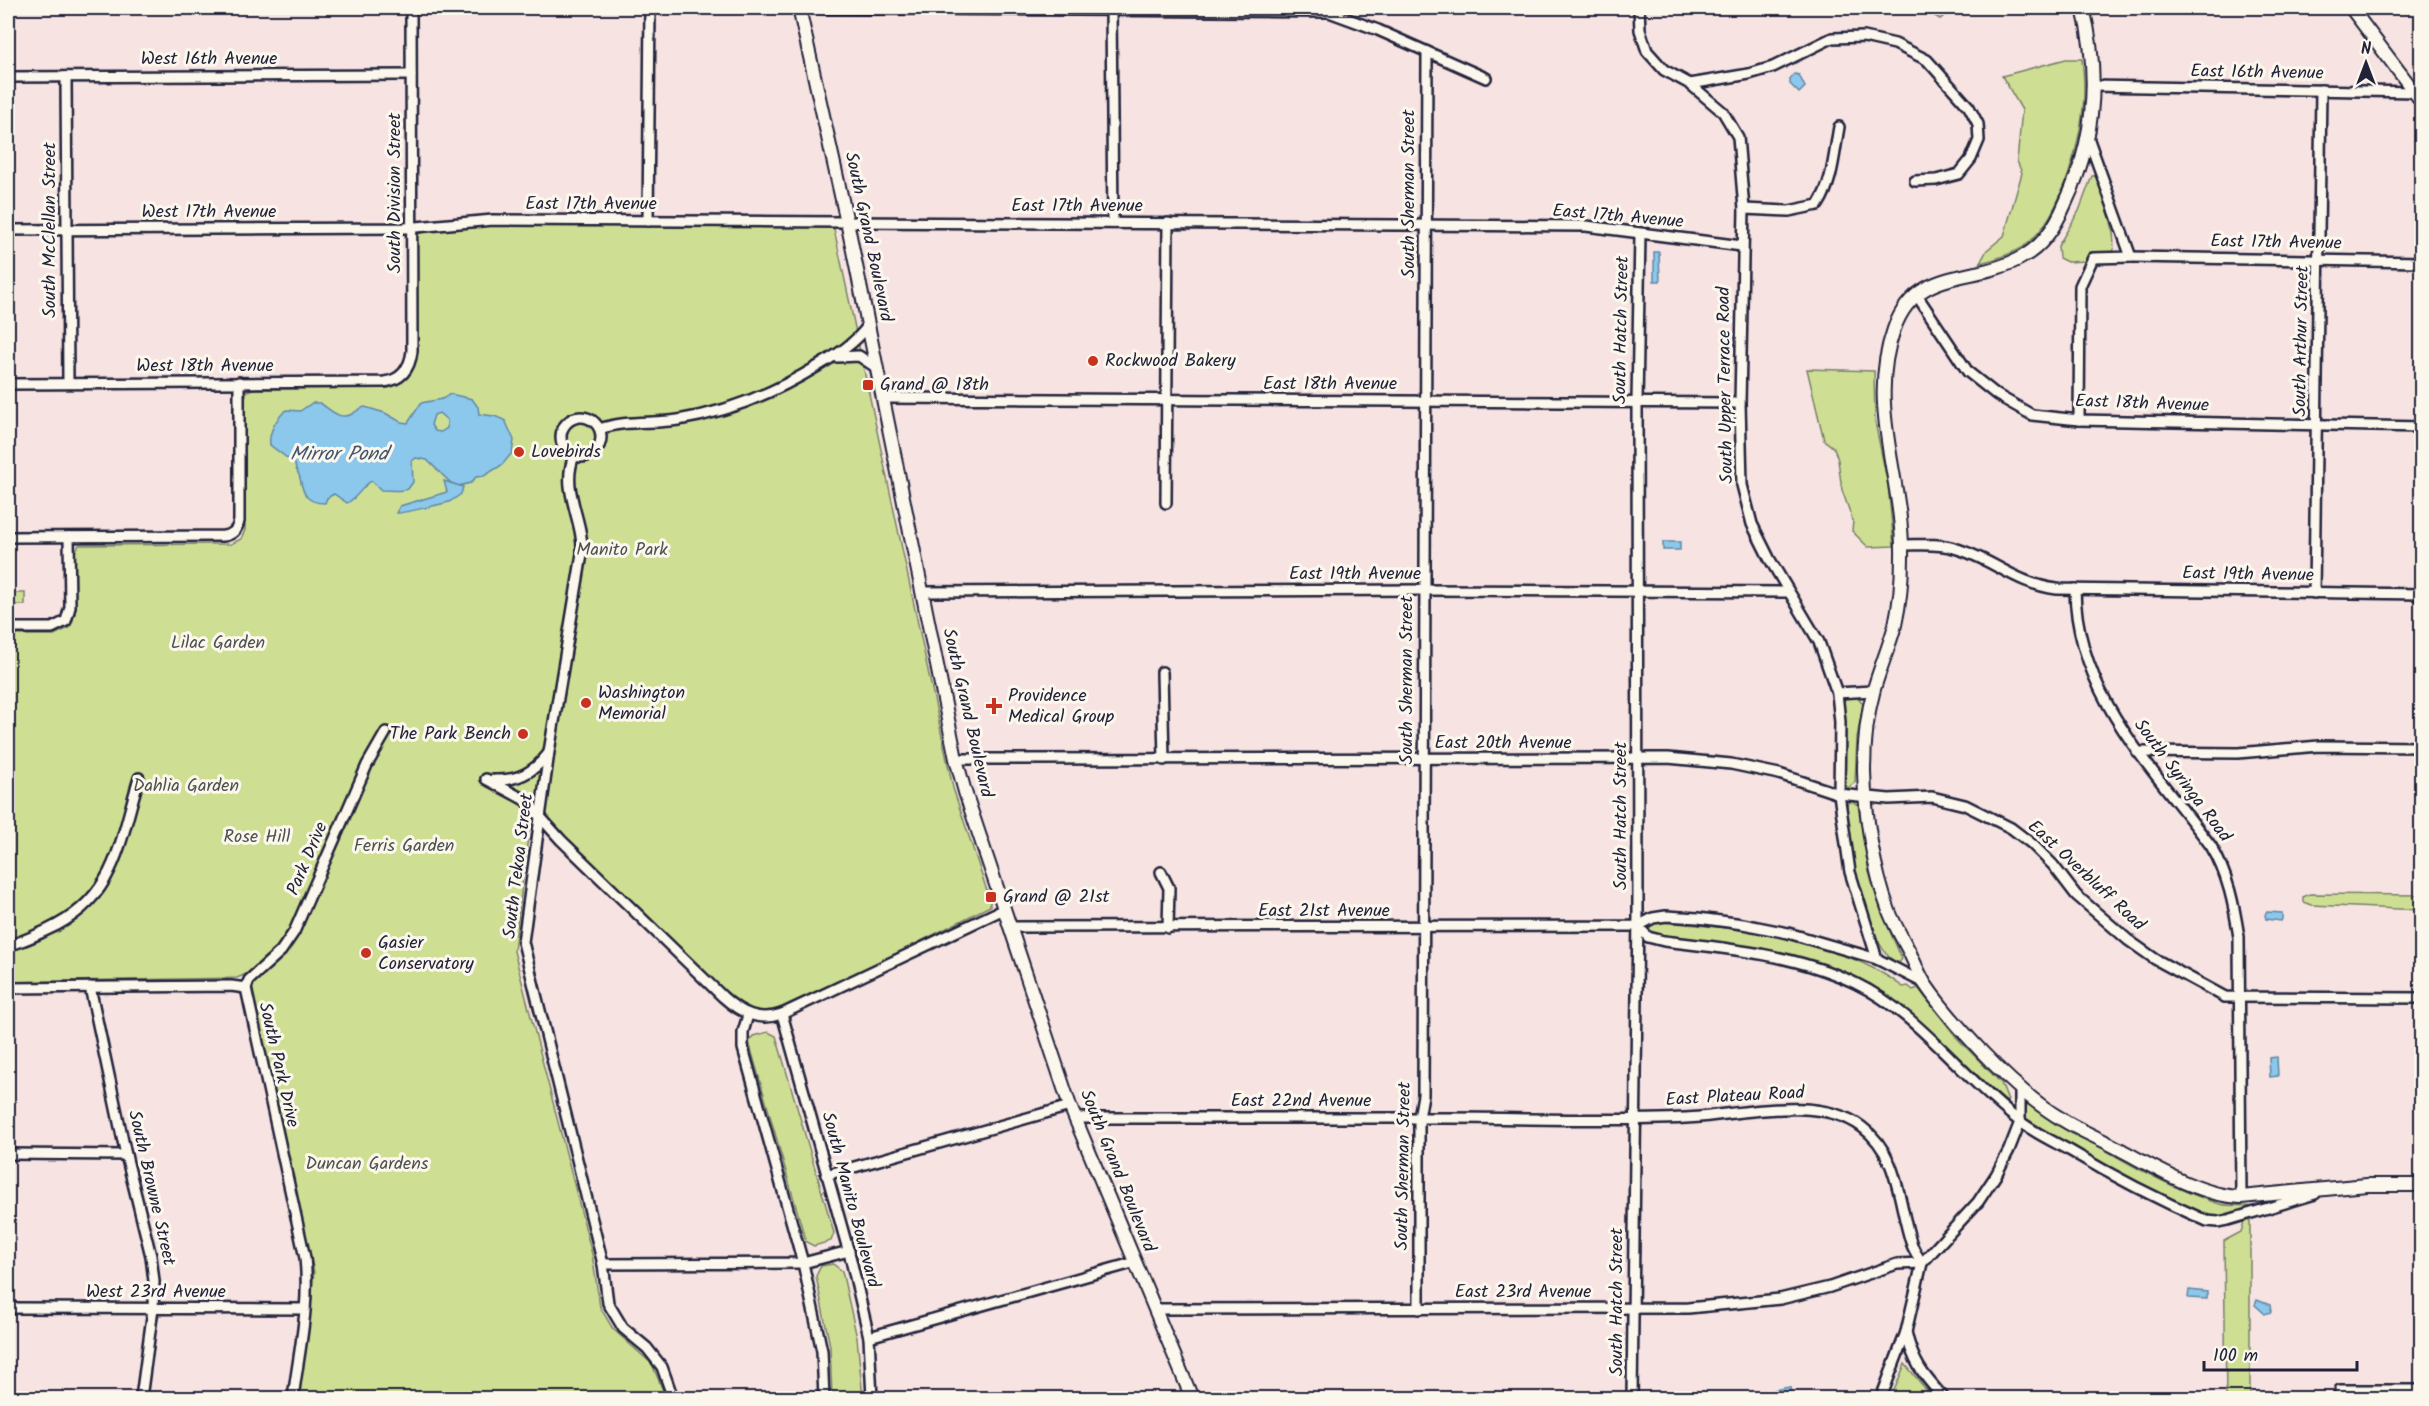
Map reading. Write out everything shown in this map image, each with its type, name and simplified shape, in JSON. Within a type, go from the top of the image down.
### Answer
[{"type":"street","name":"South Division Street","points":[[401,376],[409,365],[412,351],[411,8]]},
{"type":"street","points":[[648,221],[650,8]]},
{"type":"street","name":"South Grand Boulevard","points":[[799,8],[847,221],[964,792],[1072,1112],[1191,1398]]},
{"type":"street","points":[[810,8],[1111,8],[1329,12],[1378,30],[1486,78]]},
{"type":"street","points":[[1111,8],[1113,224]]},
{"type":"street","name":"South Upper Terrace Road","points":[[1638,8],[1640,30],[1647,51],[1664,70],[1690,84],[1723,111],[1738,137],[1744,209],[1740,403],[1742,485],[1756,533],[1788,592],[1819,642],[1837,693],[1840,722],[1839,795],[1850,872],[1877,958]]},
{"type":"street","points":[[2083,8],[2091,48],[2092,86],[2089,140],[2072,191],[2059,217],[2045,239],[2024,256],[1995,269],[1948,278],[1916,294],[1905,306],[1895,324],[1884,357],[1885,427],[1897,493],[1903,545],[1899,603],[1874,691],[1864,765],[1865,796],[1874,853],[1888,909],[1924,983],[1960,1029],[2020,1089],[2063,1120],[2145,1163],[2212,1193],[2241,1197],[2367,1185],[2421,1185]]},
{"type":"street","points":[[2351,8],[2419,95]]},
{"type":"street","points":[[1690,84],[1749,75],[1773,67],[1832,38],[1864,37],[1895,44],[1927,60],[1969,107],[1978,124],[1979,140],[1971,159],[1959,174],[1915,182]]},
{"type":"street","name":"South Sherman Street","points":[[1419,1309],[1419,1118],[1423,1095],[1426,52]]},
{"type":"street","name":"West 16th Avenue","points":[[8,77],[411,75]]},
{"type":"street","name":"South McClellan Street","points":[[66,76],[68,383]]},
{"type":"street","name":"East 16th Avenue","points":[[2092,86],[2321,90],[2419,95]]},
{"type":"street","name":"South Arthur Street","points":[[2314,593],[2321,90]]},
{"type":"street","points":[[1744,209],[1789,211],[1818,205],[1830,180],[1839,127]]},
{"type":"street","points":[[2089,140],[2131,257]]},
{"type":"street","name":"East 17th Avenue","points":[[412,227],[482,220],[1586,226],[1742,246]]},
{"type":"street","points":[[1166,503],[1168,224]]},
{"type":"street","name":"West 17th Avenue","points":[[8,230],[412,227]]},
{"type":"street","name":"South Hatch Street","points":[[1632,1398],[1638,926],[1637,402],[1640,234]]},
{"type":"street","name":"East 17th Avenue","points":[[2079,420],[2081,281],[2093,258],[2421,262]]},
{"type":"street","name":"East 18th Avenue","points":[[1916,294],[1968,372],[1997,396],[2032,415],[2079,420],[2421,427]]},
{"type":"street","points":[[600,429],[616,424],[679,420],[733,408],[775,391],[832,358],[852,345],[868,326]]},
{"type":"street","points":[[832,358],[859,356],[876,368]]},
{"type":"street","name":"West 18th Avenue","points":[[8,384],[384,382],[401,376]]},
{"type":"street","points":[[8,537],[223,536],[235,532],[239,518],[239,382]]},
{"type":"street","name":"East 18th Avenue","points":[[883,398],[1740,403]]},
{"type":"street","points":[[582,416],[593,420],[600,429],[601,441],[596,451],[585,457],[574,456],[565,449],[561,439],[566,423],[582,416]]},
{"type":"street","name":"South Tekoa Street","points":[[574,456],[568,481],[579,526],[582,554],[549,752],[524,942],[603,1264],[608,1303],[623,1328],[647,1348],[662,1367],[673,1398]]},
{"type":"street","points":[[8,628],[52,628],[64,623],[70,611],[69,537]]},
{"type":"street","name":"East 19th Avenue","points":[[1903,545],[1940,545],[1954,548],[2028,583],[2043,587],[2075,590],[2421,594]]},
{"type":"street","name":"East 19th Avenue","points":[[922,592],[1424,590],[1637,593],[1788,592]]},
{"type":"street","name":"South Syringa Road","points":[[2075,590],[2078,630],[2092,673],[2105,700],[2137,752],[2162,785],[2184,808],[2221,862],[2234,903],[2239,937],[2239,998]]},
{"type":"street","points":[[1162,672],[1164,760]]},
{"type":"street","points":[[1837,693],[1874,691]]},
{"type":"street","name":"Park Drive","points":[[246,988],[249,980],[281,951],[294,932],[367,765],[386,732]]},
{"type":"street","points":[[2137,752],[2238,753],[2319,746],[2421,747]]},
{"type":"street","points":[[549,752],[533,770],[522,776],[508,780],[486,779],[520,796],[561,840],[723,997],[748,1015],[766,1018],[782,1014],[1004,909]]},
{"type":"street","name":"East 20th Avenue","points":[[956,759],[1668,758],[1731,764],[1779,774],[1839,795],[1865,796]]},
{"type":"street","points":[[8,945],[25,940],[69,919],[95,896],[115,858],[139,778]]},
{"type":"street","name":"East Overbluff Road","points":[[1865,796],[1889,799],[1941,798],[1988,815],[2011,828],[2032,844],[2053,865],[2076,895],[2128,940],[2155,958],[2225,997],[2421,998]]},
{"type":"street","points":[[1161,872],[1169,888],[1168,928]]},
{"type":"street","points":[[1924,983],[1877,958],[1788,933],[1709,919],[1666,916],[1653,918],[1638,926],[1648,937],[1751,953],[1825,971],[1854,982],[1894,1006],[1913,1022],[1973,1082],[2020,1122],[2129,1186],[2207,1221],[2218,1222],[2241,1217],[2328,1190]]},
{"type":"street","name":"East 21st Avenue","points":[[1010,927],[1638,926]]},
{"type":"street","points":[[8,988],[234,986],[246,988]]},
{"type":"street","name":"South Browne Street","points":[[90,987],[126,1155],[151,1256],[154,1281],[153,1309],[141,1398]]},
{"type":"street","name":"South Park Drive","points":[[246,988],[305,1258],[307,1281],[305,1309],[293,1398]]},
{"type":"street","points":[[2239,998],[2241,1197]]},
{"type":"street","name":"South Manito Boulevard","points":[[782,1014],[849,1251],[869,1337],[872,1398]]},
{"type":"street","points":[[748,1015],[743,1032],[745,1056],[804,1263],[822,1351],[824,1398]]},
{"type":"street","points":[[1881,1398],[1906,1332],[1922,1263],[1978,1202],[2001,1166],[2020,1122],[2020,1089]]},
{"type":"street","name":"East Plateau Road","points":[[1635,1119],[1684,1118],[1808,1108],[1827,1111],[1862,1126],[1877,1141],[1894,1170],[1911,1244],[1922,1263]]},
{"type":"street","name":"East 22nd Avenue","points":[[826,1175],[1072,1112],[1635,1119]]},
{"type":"street","points":[[8,1154],[126,1155]]},
{"type":"street","points":[[603,1264],[804,1263],[849,1251]]},
{"type":"street","points":[[869,1337],[1136,1262]]},
{"type":"street","name":"East 23rd Avenue","points":[[1155,1309],[1689,1308],[1780,1299],[1830,1287],[1896,1264],[1922,1263]]},
{"type":"street","name":"West 23rd Avenue","points":[[8,1308],[305,1309]]},
{"type":"street","points":[[1906,1332],[1911,1356],[1925,1377],[1944,1398]]},
{"type":"street","points":[[2340,1390],[2421,1390]]},
{"type":"street","points":[[2036,1398],[2071,1398]]},
{"type":"green space","points":[[1921,8],[1955,8],[1940,19]]},
{"type":"green space","points":[[2066,59],[2082,59],[2084,87],[2081,126],[2061,193],[2040,231],[2027,244],[2004,256],[1980,263],[1987,250],[2004,236],[2022,173],[2017,161],[2022,110],[2002,76]]},
{"type":"green space","points":[[2092,176],[2099,179],[2110,216],[2113,254],[2092,255],[2086,261],[2067,262],[2059,258],[2058,246],[2079,211]]},
{"type":"green space","name":"Manito Park","points":[[485,226],[829,227],[834,229],[953,788],[990,906],[888,958],[771,1012],[757,1013],[737,1003],[554,825],[548,816],[531,813],[514,951],[592,1254],[600,1307],[613,1329],[652,1364],[666,1398],[299,1398],[314,1272],[246,974],[237,978],[8,982],[8,635],[54,635],[69,628],[75,614],[75,552],[79,545],[231,544],[241,539],[245,530],[245,398],[247,391],[253,389],[387,388],[403,381],[410,374],[416,348],[416,236],[422,232]]},
{"type":"green space","points":[[1807,369],[1874,371],[1875,422],[1888,485],[1894,546],[1868,547],[1852,531],[1853,521],[1842,490],[1838,460],[1834,448],[1824,440]]},
{"type":"green space","points":[[8,593],[25,593],[25,605],[8,605]]},
{"type":"green space","points":[[1848,697],[1858,697],[1863,704],[1857,738],[1855,782],[1848,788],[1841,782],[1846,737],[1842,702]]},
{"type":"green space","points":[[1851,801],[1858,805],[1869,872],[1881,911],[1902,959],[1899,963],[1888,955],[1877,939],[1860,892],[1847,819],[1847,804]]},
{"type":"green space","points":[[2310,894],[2421,895],[2421,910],[2311,905],[2303,902],[2303,897]]},
{"type":"green space","points":[[1652,923],[1718,927],[1818,946],[1849,957],[1878,971],[1903,987],[1908,986],[1913,990],[1918,988],[1957,1038],[2001,1083],[2008,1101],[1983,1084],[1922,1023],[1891,999],[1857,980],[1740,947],[1702,940],[1655,936],[1649,929]]},
{"type":"green space","points":[[768,1032],[776,1036],[834,1233],[831,1241],[814,1246],[806,1242],[749,1042],[753,1036]]},
{"type":"green space","points":[[2029,1104],[2122,1160],[2171,1185],[2220,1204],[2251,1207],[2219,1217],[2210,1216],[2138,1184],[2072,1148],[2027,1119],[2024,1113]]},
{"type":"green space","points":[[2250,1220],[2250,1398],[2226,1398],[2224,1241],[2241,1232],[2244,1222]]},
{"type":"green space","points":[[833,1264],[842,1271],[857,1338],[863,1398],[832,1398],[830,1346],[816,1276],[821,1266]]},
{"type":"green space","points":[[1905,1364],[1933,1398],[1891,1398]]},
{"type":"water","points":[[1794,74],[1799,75],[1805,87],[1799,93],[1790,84],[1790,79]]},
{"type":"water","points":[[1654,252],[1659,252],[1660,281],[1654,281]]},
{"type":"water","name":"Mirror Pond","points":[[450,394],[472,399],[478,407],[479,414],[505,420],[514,440],[512,453],[502,465],[484,476],[476,477],[471,483],[458,486],[451,483],[427,460],[416,458],[412,461],[413,482],[408,489],[381,490],[372,481],[347,503],[334,494],[327,498],[325,503],[319,503],[310,500],[304,493],[295,464],[270,445],[276,421],[286,410],[300,411],[312,403],[320,403],[343,416],[365,407],[408,423],[421,403],[442,399]],"holes":[[[439,413],[447,420],[447,428],[441,432],[435,431],[431,425],[434,415]]]},
{"type":"water","points":[[444,481],[463,487],[461,494],[449,502],[396,513],[400,506],[447,492]]},
{"type":"water","points":[[1663,542],[1680,542],[1680,550],[1663,550]]},
{"type":"water","points":[[2267,912],[2282,913],[2281,921],[2266,919]]},
{"type":"water","points":[[2277,1057],[2278,1076],[2270,1077],[2269,1058]]},
{"type":"water","points":[[2189,1290],[2207,1292],[2207,1299],[2188,1298]]},
{"type":"water","points":[[2257,1300],[2270,1305],[2271,1312],[2265,1314],[2255,1305]]},
{"type":"water","points":[[1790,1387],[1791,1395],[1774,1398],[1773,1390]]},
{"type":"place","name":"Rockwood Bakery","points":[[1093,361]]},
{"type":"place","name":"Grand @ 18th","points":[[868,385]]},
{"type":"place","name":"Lovebirds","points":[[519,452]]},
{"type":"place","name":"Washington Memorial","points":[[586,703]]},
{"type":"place","name":"Providence Medical Group","points":[[994,706]]},
{"type":"place","name":"The Park Bench","points":[[523,734]]},
{"type":"place","name":"Grand @ 21st","points":[[991,897]]},
{"type":"place","name":"Gasier Conservatory","points":[[366,953]]},
{"type":"park label","name":"Lilac Garden","points":[[218,643]]},
{"type":"park label","name":"Dahlia Garden","points":[[186,786]]},
{"type":"park label","name":"Rose Hill","points":[[257,837]]},
{"type":"park label","name":"Ferris Garden","points":[[404,846]]},
{"type":"park label","name":"Duncan Gardens","points":[[367,1164]]}]
